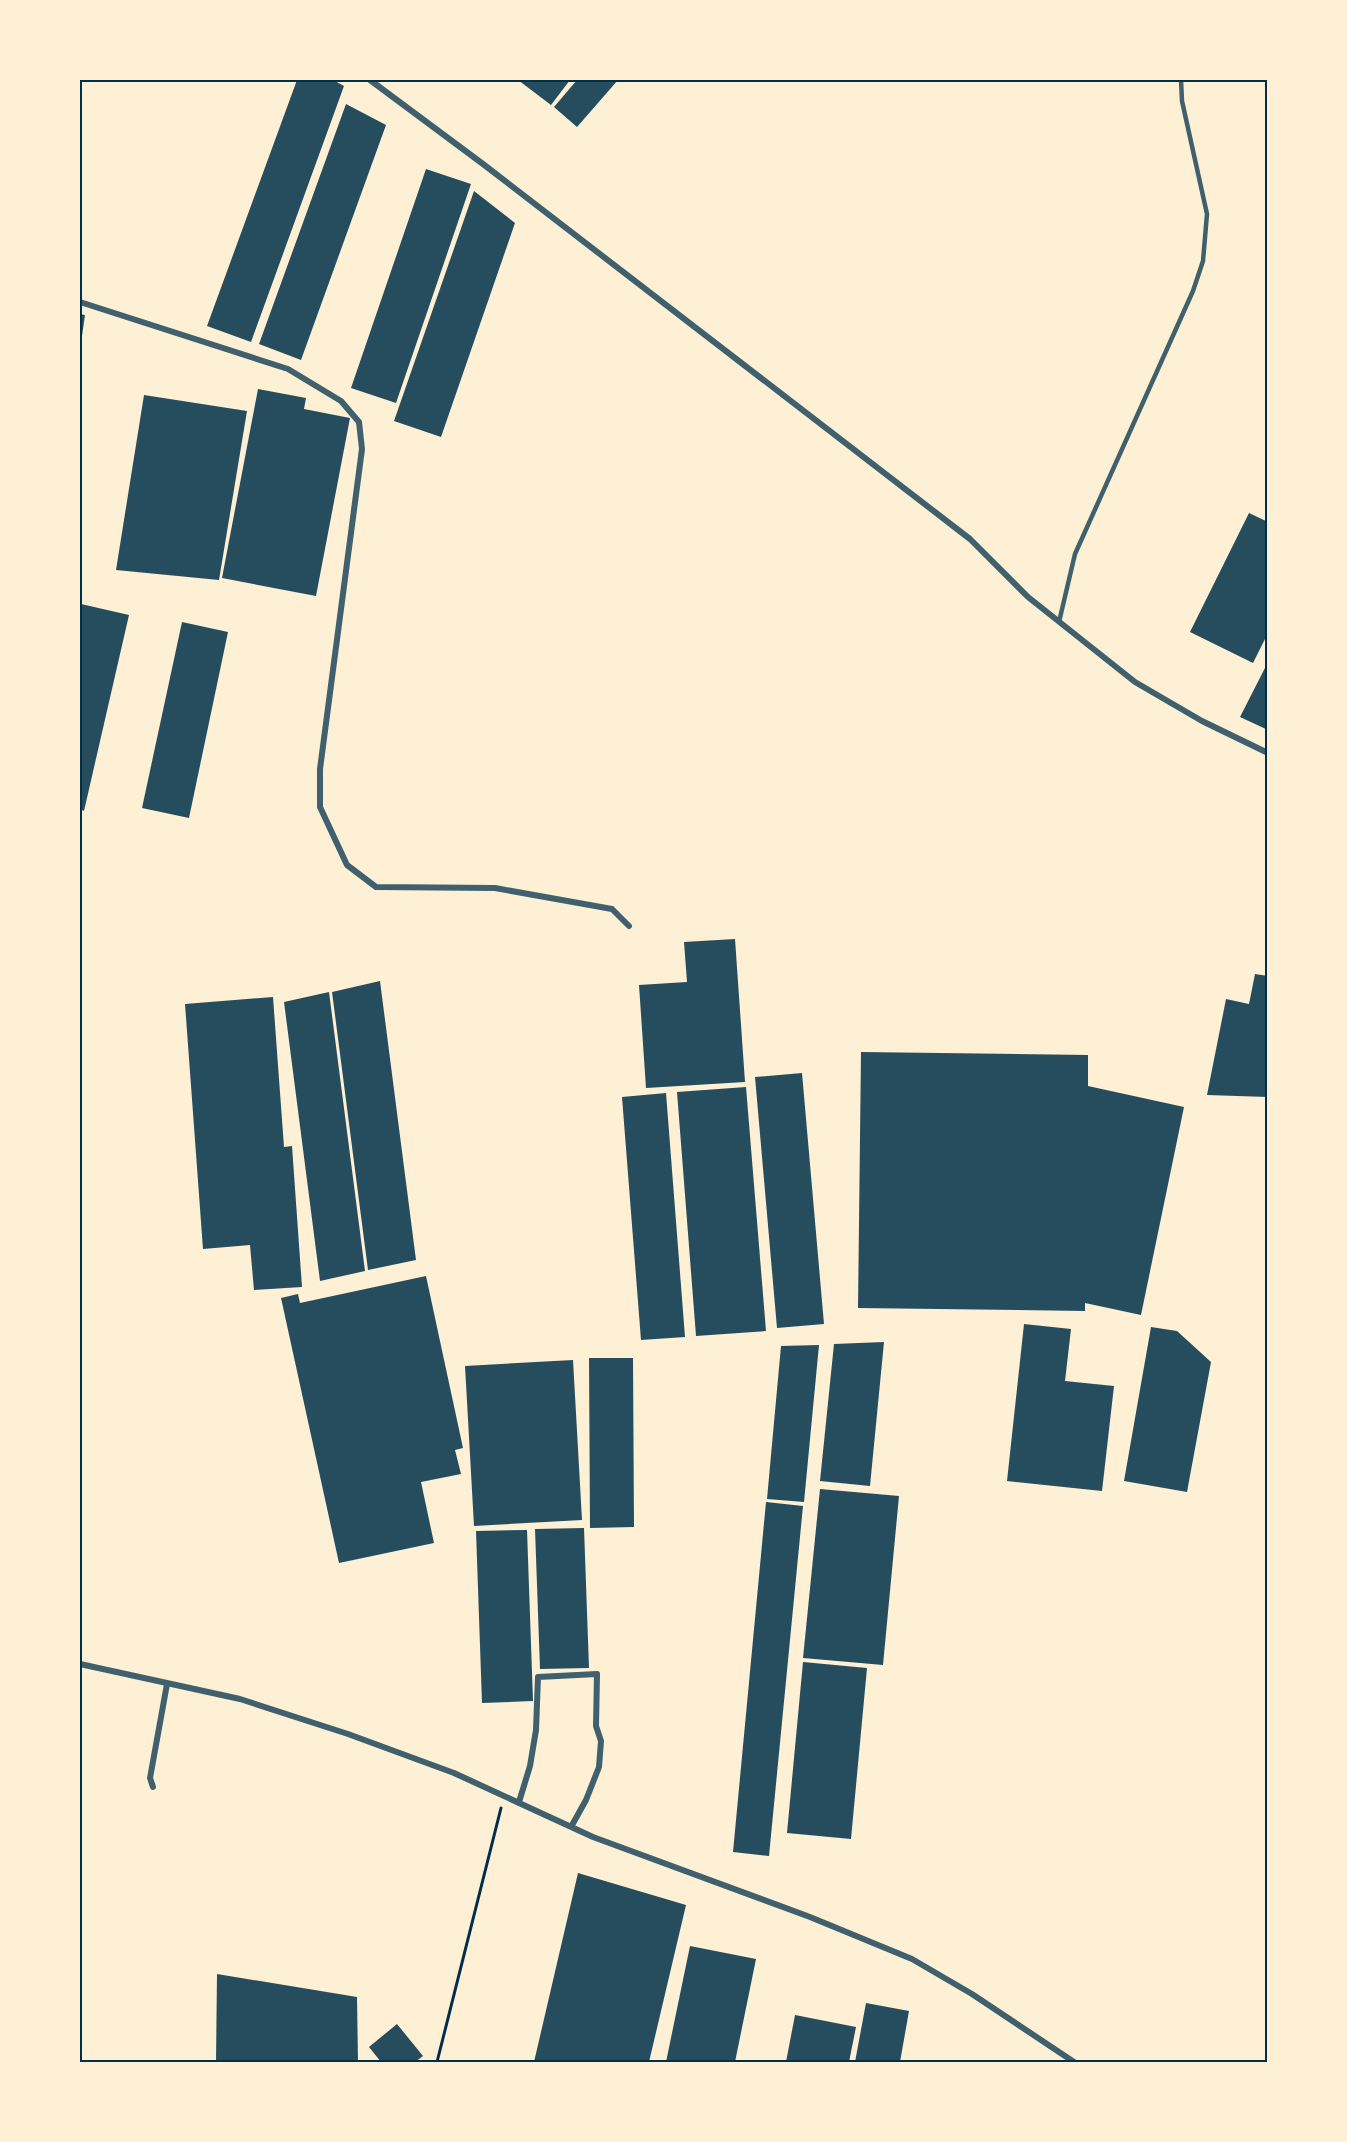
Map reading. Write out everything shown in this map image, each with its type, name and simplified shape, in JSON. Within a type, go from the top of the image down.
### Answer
[{"type":"street","points":[[370,80],[970,538],[1028,597],[1135,682],[1202,721],[1268,753]]},
{"type":"street","points":[[80,302],[288,369],[341,401],[359,422],[362,449],[320,769],[320,807],[347,865],[376,887],[495,888],[612,909],[629,926]]},
{"type":"street","points":[[80,1664],[240,1700],[348,1734],[454,1773],[593,1838],[810,1917],[912,1959],[972,1994],[1074,2062]]},
{"type":"street","points":[[519,1802],[530,1766],[536,1730],[538,1677],[597,1674],[596,1726],[601,1741],[599,1767],[586,1800],[571,1827]]},
{"type":"street","points":[[153,1787],[150,1778],[167,1684]]},
{"type":"lane","points":[[1059,622],[1075,554],[1193,291],[1203,261],[1206,214],[1182,101],[1181,80]]},
{"type":"path","points":[[437,2062],[504,1796]]},
{"type":"building","points":[[297,80],[333,80],[344,86],[251,342],[207,326]]},
{"type":"building","points":[[518,80],[570,80],[551,105]]},
{"type":"building","points":[[577,80],[618,80],[577,127],[554,107]]},
{"type":"building","points":[[346,104],[386,125],[301,360],[259,344]]},
{"type":"building","points":[[426,169],[471,184],[396,403],[351,388]]},
{"type":"building","points":[[474,191],[515,223],[441,437],[394,421]]},
{"type":"building","points":[[80,314],[85,315],[81,343],[80,343]]},
{"type":"building","points":[[258,389],[306,398],[304,409],[350,418],[316,596],[222,578]]},
{"type":"building","points":[[144,395],[247,411],[219,580],[116,570]]},
{"type":"building","points":[[1249,513],[1268,522],[1268,633],[1253,663],[1190,632]]},
{"type":"building","points":[[81,604],[129,615],[84,811],[80,809]]},
{"type":"building","points":[[182,622],[228,632],[189,818],[142,808]]},
{"type":"building","points":[[1268,662],[1268,730],[1240,717]]},
{"type":"building","points":[[735,939],[745,1082],[646,1088],[639,985],[687,982],[684,942]]},
{"type":"building","points":[[1255,974],[1268,976],[1268,1097],[1207,1095],[1226,999],[1249,1004]]},
{"type":"building","points":[[380,981],[416,1260],[368,1270],[332,992]]},
{"type":"building","points":[[329,992],[365,1271],[320,1281],[284,1002]]},
{"type":"building","points":[[273,997],[284,1147],[292,1146],[302,1287],[254,1290],[250,1245],[203,1249],[185,1004]]},
{"type":"building","points":[[861,1052],[1088,1055],[1088,1086],[1184,1107],[1141,1315],[1085,1303],[1085,1311],[858,1308]]},
{"type":"building","points":[[802,1073],[824,1324],[777,1328],[755,1077]]},
{"type":"building","points":[[746,1087],[766,1331],[696,1336],[677,1092]]},
{"type":"building","points":[[666,1093],[685,1337],[641,1340],[622,1097]]},
{"type":"building","points":[[426,1276],[463,1448],[455,1450],[461,1474],[421,1482],[434,1543],[339,1563],[281,1298],[298,1294],[300,1303]]},
{"type":"building","points":[[1024,1324],[1071,1329],[1065,1381],[1114,1386],[1102,1491],[1007,1481]]},
{"type":"building","points":[[1151,1327],[1177,1331],[1211,1362],[1187,1492],[1124,1481]]},
{"type":"building","points":[[884,1342],[870,1486],[820,1481],[834,1344]]},
{"type":"building","points":[[819,1345],[804,1502],[767,1499],[781,1346]]},
{"type":"building","points":[[589,1358],[633,1358],[634,1527],[590,1528]]},
{"type":"building","points":[[573,1360],[582,1520],[474,1526],[465,1366]]},
{"type":"building","points":[[820,1489],[899,1496],[883,1665],[803,1658]]},
{"type":"building","points":[[766,1502],[803,1506],[769,1856],[733,1852]]},
{"type":"building","points":[[584,1528],[589,1668],[540,1669],[535,1529]]},
{"type":"building","points":[[527,1530],[533,1701],[482,1703],[476,1531]]},
{"type":"building","points":[[803,1662],[867,1668],[851,1839],[787,1833]]},
{"type":"building","points":[[578,1873],[686,1905],[649,2062],[534,2062]]},
{"type":"building","points":[[690,1946],[756,1959],[735,2062],[666,2062]]},
{"type":"building","points":[[217,1974],[357,1997],[358,2062],[216,2062]]},
{"type":"building","points":[[866,2003],[909,2011],[900,2062],[855,2062]]},
{"type":"building","points":[[795,2015],[856,2027],[849,2062],[786,2062]]},
{"type":"building","points":[[397,2024],[423,2056],[415,2062],[381,2062],[369,2047]]}]
